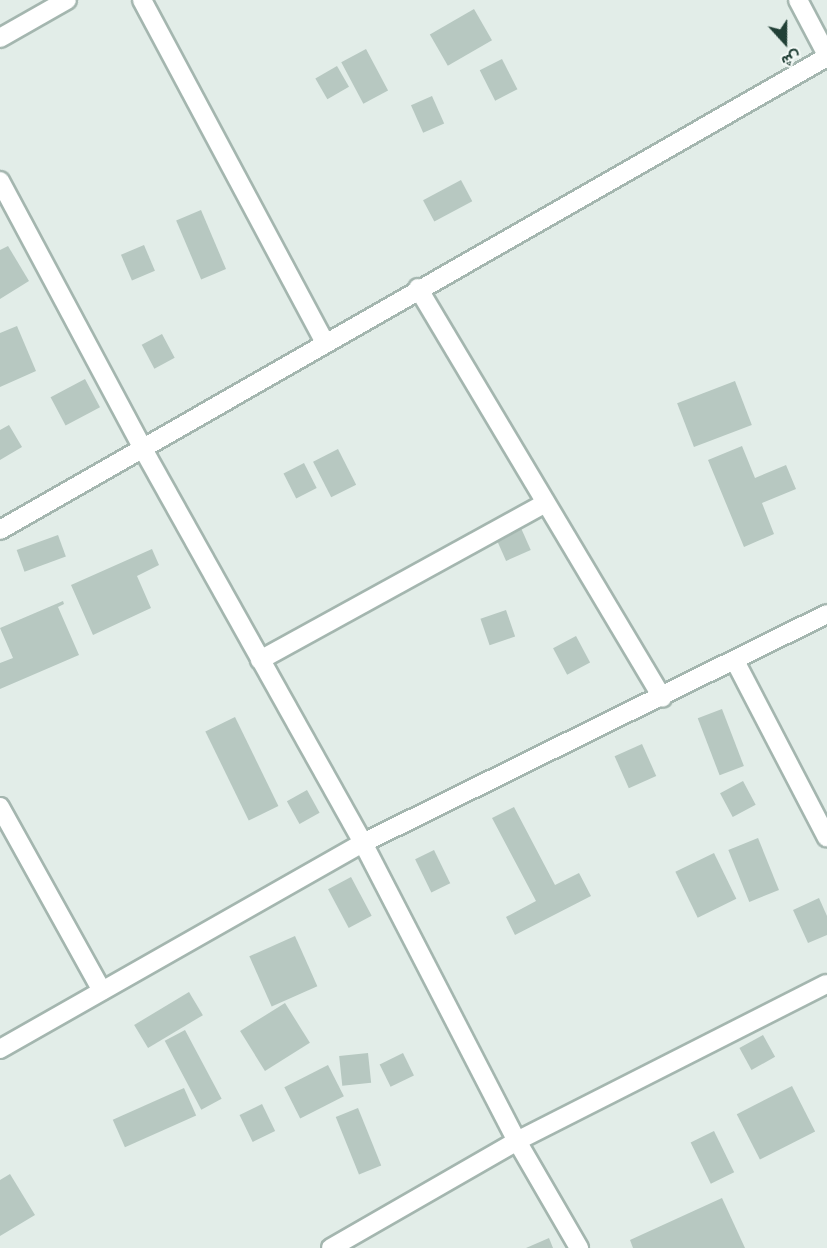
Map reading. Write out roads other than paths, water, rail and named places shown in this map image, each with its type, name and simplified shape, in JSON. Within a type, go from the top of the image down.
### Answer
[{"type":"street","points":[[0,38],[67,0]]},
{"type":"street","points":[[142,0],[325,343]]},
{"type":"street","points":[[0,530],[418,288],[827,56],[798,0]]},
{"type":"street","points":[[0,181],[143,449],[363,843],[517,1141],[579,1248]]},
{"type":"street","points":[[418,288],[662,698]]},
{"type":"street","points":[[260,660],[545,503]]},
{"type":"street","points":[[0,1049],[363,843],[662,698],[827,614]]},
{"type":"street","points":[[735,661],[827,838]]},
{"type":"street","points":[[0,807],[102,991]]},
{"type":"street","points":[[331,1248],[517,1141],[827,984]]}]
